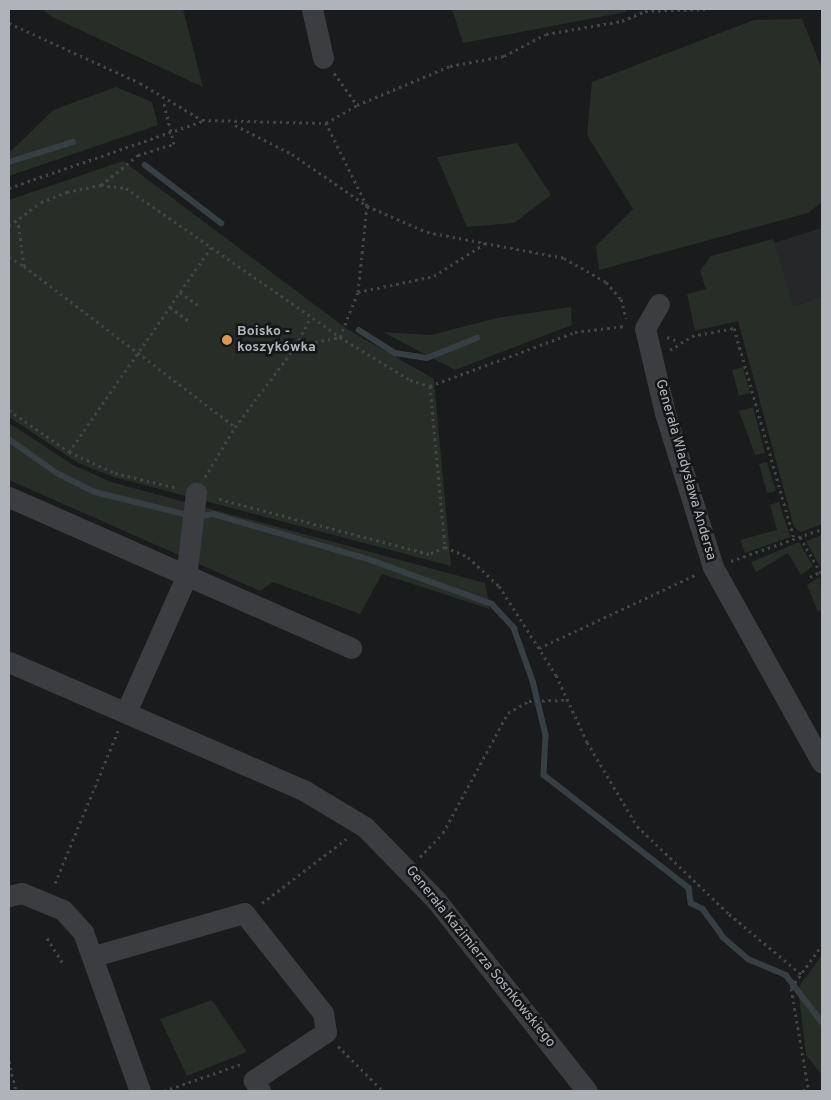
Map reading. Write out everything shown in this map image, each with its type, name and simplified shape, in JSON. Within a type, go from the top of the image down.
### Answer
[{"type":"street","points":[[312,9],[323,58]]},
{"type":"street","points":[[645,328],[659,304]]},
{"type":"street","name":"Generała Władysława Andersa","points":[[645,328],[665,413],[713,567],[822,763]]},
{"type":"street","points":[[126,712],[186,577],[189,527],[196,493]]},
{"type":"street","points":[[9,497],[186,577],[351,648]]},
{"type":"street","name":"Generała Kazimierza Sosnkowskiego","points":[[9,662],[305,791],[365,827],[409,868],[587,1090]]},
{"type":"street","points":[[9,896],[22,894],[63,910],[84,932],[140,1091]]},
{"type":"street","points":[[94,956],[244,913],[323,1013],[326,1032],[254,1080],[260,1091]]},
{"type":"path","points":[[9,23],[140,83],[163,100],[202,120],[234,125],[326,123],[357,105],[450,66],[504,56],[546,34],[622,21],[645,11],[705,9]]},
{"type":"path","points":[[323,58],[357,105]]},
{"type":"path","points":[[101,185],[138,155],[174,144],[172,128],[163,100]]},
{"type":"path","points":[[9,188],[172,128],[202,120]]},
{"type":"path","points":[[326,123],[367,206],[358,292],[340,337]]},
{"type":"path","points":[[234,125],[292,154],[367,206],[427,232],[489,241],[564,258],[606,282],[621,299]]},
{"type":"path","points":[[9,226],[41,202],[101,185],[126,188],[310,318],[410,380],[430,386],[575,332],[645,328],[678,341]]},
{"type":"path","points":[[18,221],[24,266]]},
{"type":"path","points":[[358,292],[434,276],[489,241]]},
{"type":"path","points":[[69,452],[211,248]]},
{"type":"path","points":[[9,257],[24,266],[235,427]]},
{"type":"path","points":[[180,292],[201,307]]},
{"type":"path","points":[[170,307],[190,322]]},
{"type":"path","points":[[196,493],[235,427],[296,346],[310,318]]},
{"type":"path","points":[[692,336],[734,328],[794,539]]},
{"type":"path","points":[[296,346],[340,337]]},
{"type":"path","points":[[430,386],[445,547]]},
{"type":"path","points":[[9,410],[69,452],[115,473],[429,554],[445,547],[468,557],[499,586],[524,630],[540,648],[637,826],[728,914],[800,976]]},
{"type":"path","points":[[737,559],[822,529]]},
{"type":"path","points":[[800,537],[821,573],[810,577]]},
{"type":"path","points":[[540,648],[713,567]]},
{"type":"path","points":[[409,868],[443,833],[508,713],[529,701],[567,700]]},
{"type":"path","points":[[55,883],[126,712]]},
{"type":"path","points":[[272,897],[365,827]]},
{"type":"path","points":[[47,938],[64,965]]},
{"type":"path","points":[[803,1091],[808,1087],[791,988],[822,945]]},
{"type":"path","points":[[346,1056],[383,1091]]},
{"type":"path","points":[[9,1061],[16,1091]]},
{"type":"path","points":[[164,1091],[249,1064]]},
{"type":"shaded area","points":[[42,9],[183,9],[203,87],[52,17]]},
{"type":"shaded area","points":[[452,9],[626,9],[626,12],[463,43]]},
{"type":"shaded area","points":[[802,19],[822,69],[822,202],[808,213],[599,270],[596,246],[633,209],[587,135],[592,82],[754,20]]},
{"type":"shaded area","points":[[116,87],[152,102],[158,125],[9,176],[9,153],[53,110]]},
{"type":"shaded area","points":[[517,143],[551,195],[514,223],[467,227],[437,157]]},
{"type":"shaded area","points":[[123,161],[347,329],[434,379],[451,566],[114,477],[78,463],[9,417],[9,200]]},
{"type":"shaded area","points":[[822,228],[822,297],[794,306],[774,243]]},
{"type":"shaded area","points":[[773,239],[794,306],[822,297],[822,524],[801,532],[794,527],[738,321],[695,331],[687,294],[706,289],[700,271],[711,256]]},
{"type":"shaded area","points":[[571,307],[572,325],[455,370],[383,332],[431,335],[497,318]]},
{"type":"shaded area","points":[[743,367],[750,393],[739,396],[732,370]]},
{"type":"shaded area","points":[[753,407],[765,453],[755,455],[739,411]]},
{"type":"shaded area","points":[[9,423],[73,465],[111,482],[485,583],[490,609],[382,574],[360,614],[273,582],[260,591],[9,480]]},
{"type":"shaded area","points":[[767,462],[776,491],[767,493],[759,464]]},
{"type":"shaded area","points":[[779,502],[790,537],[745,553],[740,540],[777,530],[770,505]]},
{"type":"shaded area","points":[[822,535],[822,570],[806,541]]},
{"type":"shaded area","points":[[799,542],[813,566],[801,575],[788,553],[756,572],[751,562]]},
{"type":"shaded area","points":[[820,577],[822,610],[818,612],[807,585]]},
{"type":"shaded area","points":[[822,955],[822,1075],[806,1055],[798,988]]},
{"type":"shaded area","points":[[212,1000],[247,1052],[187,1076],[160,1019]]},
{"type":"waterway","points":[[9,162],[73,142]]},
{"type":"waterway","points":[[145,165],[221,223]]},
{"type":"waterway","points":[[359,330],[395,353],[427,358],[477,338]]},
{"type":"waterway","points":[[9,439],[57,473],[95,492],[188,515]]},
{"type":"waterway","points":[[197,517],[213,514],[368,559],[492,604],[514,628],[533,681],[546,735],[544,775],[689,888],[691,903],[703,909],[723,937],[748,959],[786,975],[822,1022]]},
{"type":"place","name":"Boisko - koszykówka","points":[[227,340]]}]
